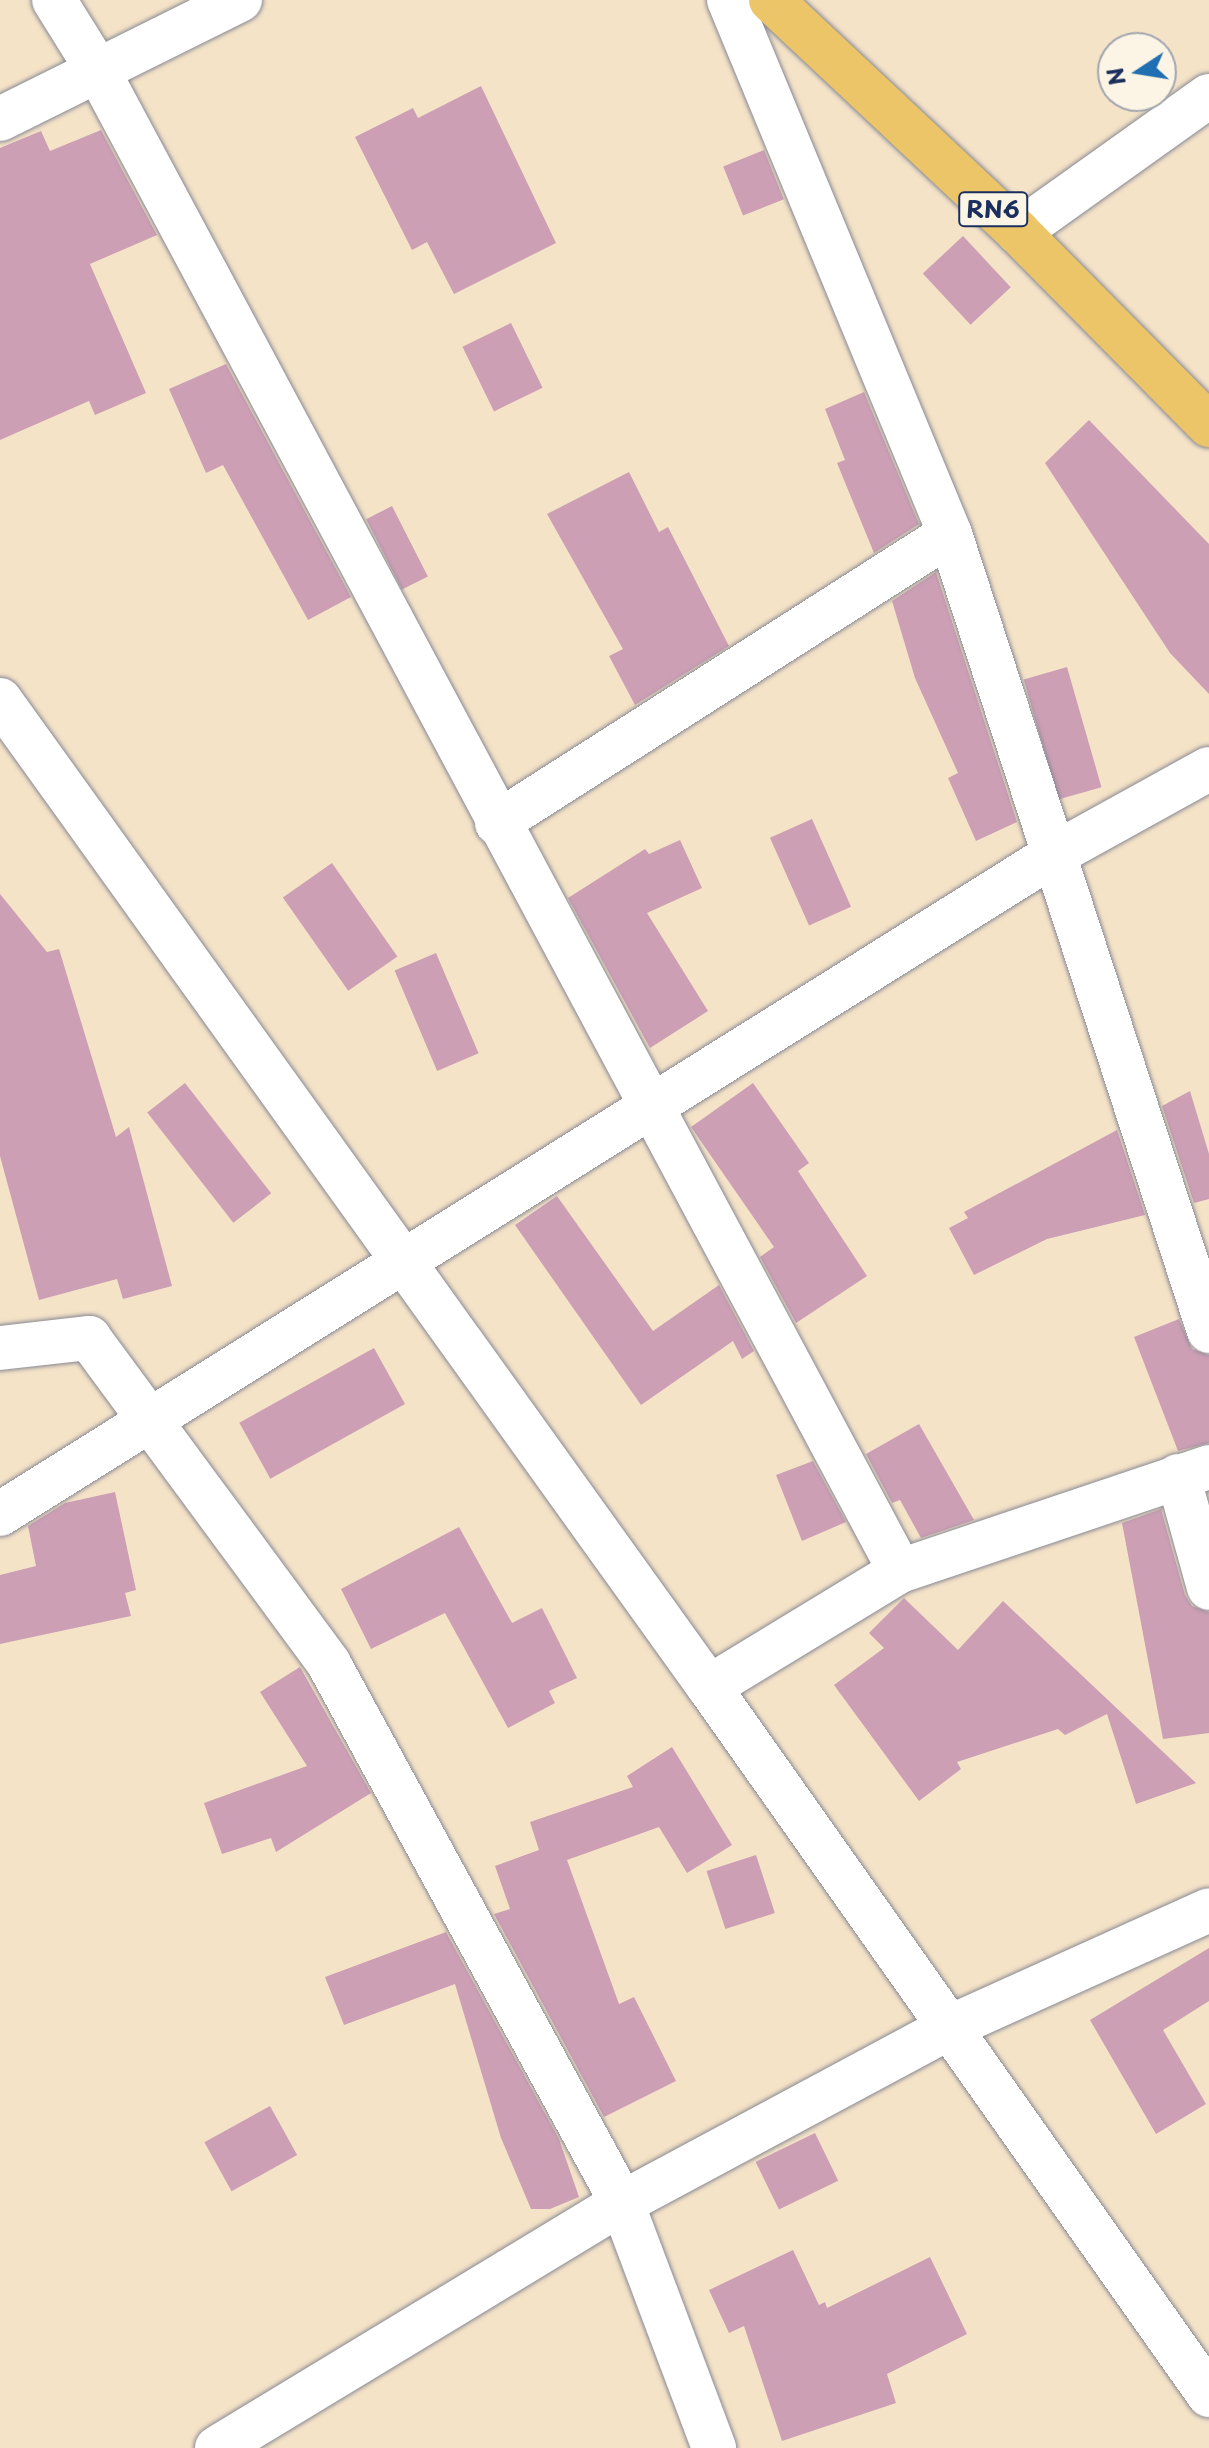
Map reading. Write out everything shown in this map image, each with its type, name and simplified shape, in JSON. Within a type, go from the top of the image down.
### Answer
[{"type":"highway","name":"RN6","points":[[771,0],[1018,232],[1209,425]]},
{"type":"street","points":[[54,0],[97,69],[497,823],[900,1571]]},
{"type":"street","points":[[0,119],[240,0]]},
{"type":"street","points":[[729,0],[950,534],[1209,1331]]},
{"type":"street","points":[[1018,232],[1209,96]]},
{"type":"street","points":[[497,823],[950,534]]},
{"type":"street","points":[[0,700],[709,1687],[1209,2395]]},
{"type":"street","points":[[0,1514],[1053,855],[1209,769]]},
{"type":"street","points":[[0,1348],[89,1338],[329,1664],[622,2203],[714,2448]]},
{"type":"street","points":[[709,1687],[900,1571],[1194,1472],[1209,1588]]},
{"type":"street","points":[[217,2448],[622,2203],[948,2028],[1209,1910]]},
{"type":"building","points":[[481,86],[556,243],[454,294],[427,242],[412,250],[355,137],[413,108],[418,118]]},
{"type":"building","points":[[101,130],[157,235],[90,264],[146,393],[95,415],[89,401],[0,440],[0,148],[41,131],[50,151]]},
{"type":"building","points":[[764,150],[784,199],[743,216],[723,166]]},
{"type":"building","points":[[963,236],[1011,287],[971,325],[923,274]]},
{"type":"building","points":[[511,323],[543,388],[494,411],[462,347]]},
{"type":"building","points":[[226,364],[351,597],[308,620],[223,465],[206,473],[169,389]]},
{"type":"building","points":[[864,392],[919,524],[874,553],[837,463],[845,460],[825,409]]},
{"type":"building","points":[[1089,420],[1209,544],[1209,694],[1170,653],[1045,463]]},
{"type":"building","points":[[629,472],[659,532],[668,527],[729,646],[635,705],[609,656],[623,649],[547,514]]},
{"type":"building","points":[[392,506],[428,576],[402,590],[366,519]]},
{"type":"building","points":[[936,572],[1017,822],[976,841],[948,778],[958,773],[915,678],[892,601]]},
{"type":"building","points":[[1067,667],[1101,787],[1058,800],[1024,679]]},
{"type":"building","points":[[812,819],[851,907],[809,925],[770,838]]},
{"type":"building","points":[[680,840],[702,888],[647,913],[708,1011],[650,1048],[568,898],[645,849],[649,854]]},
{"type":"building","points":[[332,863],[397,956],[348,991],[283,897]]},
{"type":"building","points":[[0,894],[47,952],[59,949],[116,1137],[129,1127],[172,1286],[123,1299],[117,1279],[39,1300],[0,1156]]},
{"type":"building","points":[[436,953],[479,1053],[437,1071],[395,971]]},
{"type":"building","points":[[185,1083],[271,1193],[233,1223],[147,1113]]},
{"type":"building","points":[[753,1083],[809,1163],[798,1171],[867,1276],[796,1323],[760,1257],[774,1247],[691,1127]]},
{"type":"building","points":[[1190,1091],[1209,1154],[1209,1199],[1194,1203],[1162,1106]]},
{"type":"building","points":[[1117,1130],[1145,1215],[1047,1239],[974,1275],[949,1228],[968,1218],[964,1212]]},
{"type":"building","points":[[557,1196],[653,1331],[719,1285],[754,1351],[742,1359],[733,1341],[641,1405],[515,1225]]},
{"type":"building","points":[[1179,1319],[1192,1349],[1209,1355],[1209,1443],[1178,1451],[1134,1337]]},
{"type":"building","points":[[374,1348],[405,1404],[270,1479],[239,1423]]},
{"type":"building","points":[[919,1424],[974,1520],[921,1538],[900,1500],[892,1503],[866,1454]]},
{"type":"building","points":[[813,1461],[846,1522],[802,1541],[776,1475]]},
{"type":"building","points":[[115,1492],[136,1590],[125,1593],[131,1616],[0,1644],[0,1575],[36,1566],[28,1526],[65,1503]]},
{"type":"building","points":[[1161,1509],[1185,1595],[1192,1606],[1209,1612],[1209,1733],[1163,1739],[1122,1523]]},
{"type":"building","points":[[459,1527],[512,1623],[542,1608],[577,1678],[549,1691],[555,1703],[508,1728],[445,1613],[371,1649],[341,1589]]},
{"type":"building","points":[[904,1598],[958,1650],[1003,1601],[1196,1783],[1136,1804],[1107,1714],[1065,1735],[1058,1729],[957,1762],[961,1769],[919,1801],[834,1685],[884,1648],[869,1633]]},
{"type":"building","points":[[300,1667],[371,1793],[276,1852],[271,1838],[222,1854],[204,1803],[307,1766],[260,1692]]},
{"type":"building","points":[[672,1747],[732,1845],[687,1873],[659,1827],[567,1860],[619,2004],[634,1997],[676,2081],[604,2117],[494,1914],[510,1909],[495,1866],[539,1850],[530,1822],[633,1787],[627,1776]]},
{"type":"building","points":[[756,1855],[775,1913],[725,1929],[707,1871]]},
{"type":"building","points":[[446,1932],[559,2139],[579,2197],[550,2209],[531,2209],[501,2138],[455,1984],[344,2025],[325,1977]]},
{"type":"building","points":[[1209,1948],[1209,2001],[1163,2030],[1206,2104],[1156,2134],[1090,2020]]},
{"type":"building","points":[[270,2106],[297,2155],[232,2191],[204,2142]]},
{"type":"building","points":[[815,2133],[838,2181],[779,2210],[756,2162]]},
{"type":"building","points":[[793,2250],[819,2305],[825,2302],[827,2308],[930,2257],[967,2334],[887,2374],[896,2403],[782,2441],[744,2326],[729,2333],[709,2290]]}]
